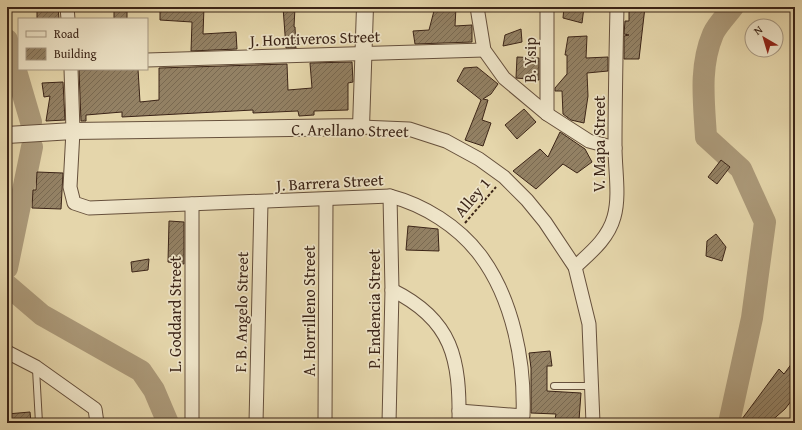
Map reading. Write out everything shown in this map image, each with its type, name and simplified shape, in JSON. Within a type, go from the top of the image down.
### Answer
[{"type":"street","points":[[67,7],[68,18]]},
{"type":"street","points":[[361,127],[364,7]]},
{"type":"street","points":[[477,7],[484,50],[504,78],[547,114],[589,142],[615,148]]},
{"type":"street","name":"B. Ysip","points":[[547,7],[547,114]]},
{"type":"street","name":"V. Mapa Street","points":[[575,267],[596,248],[608,232],[614,218],[616,201],[616,7]]},
{"type":"street","name":"J. Hontiveros Street","points":[[148,60],[484,50]]},
{"type":"street","points":[[71,70],[74,131]]},
{"type":"street","name":"C. Arellano Street","points":[[7,134],[74,131],[361,127],[409,129],[446,141],[479,159],[504,177],[527,200],[545,222],[575,267],[589,324],[593,423]]},
{"type":"street","name":"J. Barrera Street","points":[[74,131],[70,187],[74,203],[89,208],[326,200],[390,196],[407,200],[429,211],[458,232],[480,254],[498,285],[511,320],[524,391],[523,416],[459,417]]},
{"type":"street","name":"P. Endencia Street","points":[[389,423],[392,290],[390,196]]},
{"type":"street","name":"A. Horrilleno Street","points":[[325,423],[326,200]]},
{"type":"street","name":"F. B. Angelo Street","points":[[256,423],[261,202]]},
{"type":"street","name":"L. Goddard Street","points":[[192,204],[192,423]]},
{"type":"street","points":[[392,290],[411,299],[437,322],[445,333],[454,357],[459,417]]},
{"type":"street","points":[[7,352],[36,367],[95,409],[97,423]]},
{"type":"lane","points":[[36,367],[39,423]]},
{"type":"lane","points":[[554,386],[592,386]]},
{"type":"path","name":"Alley 1","points":[[458,232],[504,177]]},
{"type":"building","points":[[37,7],[58,7],[59,18],[37,18]]},
{"type":"building","points":[[114,7],[127,7],[127,18],[114,18]]},
{"type":"building","points":[[160,7],[204,7],[203,34],[236,32],[237,49],[191,51],[192,22],[160,20]]},
{"type":"building","points":[[283,7],[295,7],[294,27],[296,48],[286,48]]},
{"type":"building","points":[[435,7],[456,7],[455,26],[472,25],[472,42],[415,44],[413,31],[429,30]]},
{"type":"building","points":[[564,7],[584,7],[582,23],[563,18]]},
{"type":"building","points":[[629,7],[645,7],[639,59],[624,59],[624,36],[629,35],[624,34],[625,21],[629,21]]},
{"type":"building","points":[[521,29],[522,42],[503,46],[505,35]]},
{"type":"building","points":[[587,36],[586,58],[608,57],[608,71],[587,73],[588,96],[584,123],[571,120],[563,114],[562,91],[555,91],[555,88],[567,74],[567,55],[565,55],[568,37]]},
{"type":"building","points":[[517,57],[539,58],[539,80],[516,78]]},
{"type":"building","points":[[352,62],[353,82],[348,83],[348,110],[314,111],[314,115],[299,116],[298,111],[253,113],[253,110],[122,117],[122,112],[86,115],[86,121],[81,121],[79,70],[138,70],[140,102],[159,100],[159,68],[287,64],[288,90],[312,88],[310,63]]},
{"type":"building","points":[[477,67],[498,84],[491,94],[483,99],[488,100],[482,120],[491,123],[483,146],[465,140],[481,100],[457,81],[464,68]]},
{"type":"building","points":[[63,82],[65,120],[46,121],[50,96],[44,97],[42,83]]},
{"type":"building","points":[[524,109],[536,122],[517,139],[505,125]]},
{"type":"building","points":[[560,132],[585,149],[592,162],[577,173],[563,164],[536,189],[513,171],[540,149],[548,157]]},
{"type":"building","points":[[721,160],[730,167],[717,184],[708,177]]},
{"type":"building","points":[[37,172],[63,173],[61,209],[32,208],[33,190],[36,190]]},
{"type":"building","points":[[169,221],[184,222],[184,264],[168,262]]},
{"type":"building","points":[[408,226],[438,229],[439,251],[406,250]]},
{"type":"building","points":[[716,234],[726,247],[722,261],[706,256],[707,241]]},
{"type":"building","points":[[149,259],[148,270],[132,272],[131,262]]},
{"type":"building","points":[[550,351],[552,366],[547,366],[547,391],[581,393],[579,420],[555,419],[556,414],[531,413],[531,368],[529,353]]},
{"type":"building","points":[[795,359],[795,396],[785,409],[769,423],[739,423],[779,369],[784,374]]},
{"type":"building","points":[[30,412],[31,423],[7,423],[7,414]]},
{"type":"waterway","points":[[729,423],[752,318],[765,222],[741,169],[706,137],[704,98],[704,72],[706,59],[713,34],[733,7]]},
{"type":"waterway","points":[[7,40],[31,122]]},
{"type":"waterway","points":[[7,268],[32,147]]},
{"type":"waterway","points":[[7,285],[42,315],[141,371],[154,390],[168,423]]}]
